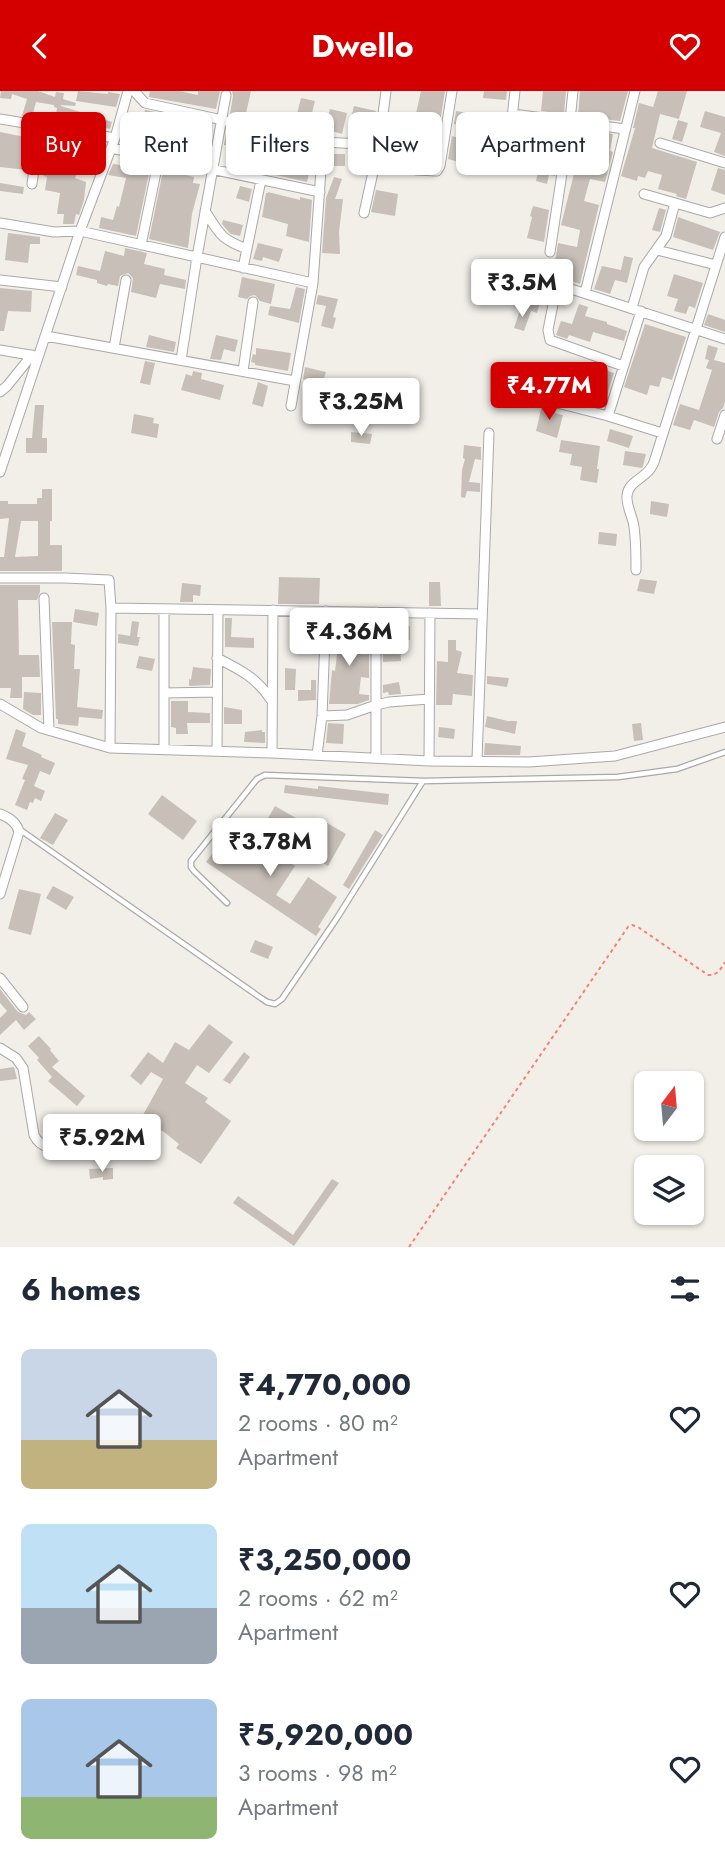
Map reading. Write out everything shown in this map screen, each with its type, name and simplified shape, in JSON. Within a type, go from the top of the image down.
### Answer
[{"type":"street","points":[[0,472],[36,356],[46,336],[80,231],[115,138],[128,91]]},
{"type":"street","points":[[134,91],[145,103],[226,121]]},
{"type":"street","points":[[383,112],[386,91]]},
{"type":"street","points":[[442,154],[452,91]]},
{"type":"street","points":[[513,112],[515,91]]},
{"type":"street","points":[[571,112],[573,91]]},
{"type":"street","points":[[585,293],[635,91]]},
{"type":"street","points":[[226,95],[212,169],[320,192]]},
{"type":"street","points":[[0,119],[21,123]]},
{"type":"street","points":[[609,126],[625,128]]},
{"type":"street","points":[[106,137],[115,138]]},
{"type":"street","points":[[660,143],[725,163]]},
{"type":"street","points":[[111,148],[120,150]]},
{"type":"street","points":[[32,184],[33,175]]},
{"type":"street","points":[[141,245],[155,175]]},
{"type":"street","points":[[181,360],[211,175]]},
{"type":"street","points":[[290,406],[313,283],[321,175]]},
{"type":"street","points":[[364,213],[372,175]]},
{"type":"street","points":[[550,252],[562,175]]},
{"type":"street","points":[[243,268],[261,180]]},
{"type":"street","points":[[644,194],[710,213],[725,208]]},
{"type":"street","points":[[608,416],[623,366],[644,267],[666,236],[675,204]]},
{"type":"street","points":[[205,211],[223,237],[247,249]]},
{"type":"street","points":[[0,223],[54,232],[80,231],[313,283]]},
{"type":"street","points":[[636,570],[634,523],[626,494],[629,488],[653,467],[725,237]]},
{"type":"street","points":[[657,250],[716,265]]},
{"type":"street","points":[[525,274],[725,339]]},
{"type":"street","points":[[114,348],[125,280]]},
{"type":"street","points":[[0,281],[62,287]]},
{"type":"street","points":[[557,284],[548,330],[550,340],[623,366]]},
{"type":"street","points":[[243,371],[253,302]]},
{"type":"street","points":[[46,336],[295,381]]},
{"type":"street","points":[[0,350],[36,356]]},
{"type":"street","points":[[0,391],[36,356]]},
{"type":"street","points":[[510,391],[662,433]]},
{"type":"street","points":[[718,439],[725,415]]},
{"type":"street","points":[[477,760],[489,433]]},
{"type":"street","points":[[0,578],[109,580],[110,748]]},
{"type":"street","points":[[44,598],[49,730]]},
{"type":"street","points":[[111,608],[482,614]]},
{"type":"street","points":[[163,749],[164,609]]},
{"type":"street","points":[[217,751],[218,610]]},
{"type":"street","points":[[272,753],[273,610]]},
{"type":"street","points":[[317,755],[322,716],[326,611]]},
{"type":"street","points":[[376,612],[376,757]]},
{"type":"street","points":[[429,761],[430,613]]},
{"type":"street","points":[[217,658],[255,680],[272,701]]},
{"type":"street","points":[[164,693],[217,692]]},
{"type":"street","points":[[322,716],[347,715],[376,705],[429,699]]},
{"type":"street","points":[[0,704],[41,728],[110,748],[429,761],[529,762],[615,756],[725,727]]},
{"type":"street","points":[[0,814],[13,821],[18,828],[18,840],[0,894]]},
{"type":"street","points":[[0,978],[23,1007]]},
{"type":"street","points":[[0,1048],[16,1058],[23,1068],[37,1141],[48,1148],[89,1151]]},
{"type":"lane","points":[[227,903],[194,871],[191,861],[261,776],[272,774],[424,781],[618,777],[677,769],[725,752]]},
{"type":"lane","points":[[18,828],[258,996],[275,1004],[282,999],[337,918],[424,781]]},
{"type":"path","points":[[409,1247],[628,927],[638,927],[708,975],[718,973],[725,962]]},
{"type":"building","points":[[1,91],[38,91],[55,97],[56,92],[64,93],[63,99],[76,103],[75,106],[61,106],[80,112],[56,112],[54,105],[36,102],[33,112],[23,112],[27,99],[12,94],[11,99],[0,98]]},
{"type":"building","points":[[78,91],[120,94],[116,107],[76,101]]},
{"type":"building","points":[[150,91],[179,91],[198,95],[198,91],[220,91],[216,109],[149,97]]},
{"type":"building","points":[[232,91],[251,91],[246,112],[230,112]]},
{"type":"building","points":[[421,91],[445,91],[442,112],[416,112]]},
{"type":"building","points":[[484,91],[507,91],[506,100],[483,98]]},
{"type":"building","points":[[543,91],[566,91],[564,112],[541,111]]},
{"type":"building","points":[[580,91],[628,91],[620,121],[609,120],[609,112],[578,112]]},
{"type":"building","points":[[658,91],[687,91],[679,119],[660,114],[652,148],[697,162],[686,199],[658,189],[662,175],[648,171],[645,178],[638,176],[637,181],[621,176],[635,128],[639,103],[653,107]]},
{"type":"building","points":[[301,98],[315,101],[312,112],[298,112]]},
{"type":"building","points":[[354,106],[376,111],[376,112],[352,112]]},
{"type":"building","points":[[330,109],[347,113],[342,134],[334,132],[334,112],[329,112]]},
{"type":"building","points":[[705,111],[725,117],[725,156],[714,152],[721,133],[700,127]]},
{"type":"building","points":[[106,120],[112,122],[110,129],[106,128]]},
{"type":"building","points":[[678,120],[688,123],[682,142],[672,139]]},
{"type":"building","points":[[0,132],[21,136],[21,169],[0,167]]},
{"type":"building","points":[[609,133],[613,134],[610,151],[613,152],[609,167]]},
{"type":"building","points":[[452,136],[456,137],[456,161],[448,159]]},
{"type":"building","points":[[334,154],[345,154],[345,166],[334,166]]},
{"type":"building","points":[[113,164],[120,165],[120,175],[149,175],[136,236],[99,228],[101,217],[113,220],[126,178],[108,175]]},
{"type":"building","points":[[718,168],[725,170],[725,195],[711,190]]},
{"type":"building","points":[[42,175],[76,175],[75,178],[86,182],[84,200],[74,224],[63,224],[64,214],[57,214],[60,193],[45,190],[47,177]]},
{"type":"building","points":[[162,175],[194,177],[193,183],[200,184],[192,214],[188,248],[149,239]]},
{"type":"building","points":[[276,175],[309,175],[307,182]]},
{"type":"building","points":[[537,175],[549,175],[547,184],[536,181]]},
{"type":"building","points":[[574,175],[607,175],[605,182],[590,179],[584,201],[599,205],[580,284],[527,267],[521,268],[523,260],[547,266],[549,260],[555,262],[558,243],[577,247],[580,230],[561,225]]},
{"type":"building","points":[[334,177],[342,179],[335,199],[343,199],[339,232],[340,254],[322,253],[326,198]]},
{"type":"building","points":[[0,183],[24,187],[23,194],[0,191]]},
{"type":"building","points":[[240,186],[252,189],[249,202],[236,198]]},
{"type":"building","points":[[376,190],[398,194],[395,216],[371,212]]},
{"type":"building","points":[[268,192],[300,200],[300,197],[312,200],[309,242],[286,236],[288,224],[262,217]]},
{"type":"building","points":[[533,206],[549,210],[544,242],[527,238]]},
{"type":"building","points":[[659,208],[666,210],[660,232],[652,230]]},
{"type":"building","points":[[678,217],[720,232],[713,250],[673,237]]},
{"type":"building","points":[[223,220],[243,225],[240,236],[231,234],[222,224]]},
{"type":"building","points":[[8,233],[40,237],[40,244],[30,244],[28,263],[5,260]]},
{"type":"building","points":[[258,243],[283,249],[279,262],[263,257],[262,261],[253,259]]},
{"type":"building","points":[[125,248],[147,253],[144,264],[165,269],[164,275],[186,280],[185,289],[160,284],[156,298],[131,292],[133,278],[128,273],[120,276],[118,286],[107,286],[97,283],[97,280],[76,275],[78,266],[100,271],[105,251],[124,256]]},
{"type":"building","points":[[624,256],[633,258],[627,283],[615,280],[610,294],[594,289],[602,266],[621,270]]},
{"type":"building","points":[[674,274],[703,283],[695,308],[689,306],[686,314],[674,311],[678,299],[667,296]]},
{"type":"building","points":[[242,277],[275,284],[271,304],[260,301],[255,295],[247,299],[238,297]]},
{"type":"building","points":[[533,284],[544,288],[537,313],[526,309]]},
{"type":"building","points":[[296,287],[305,289],[299,323],[268,315],[270,306],[290,309]]},
{"type":"building","points":[[0,288],[32,291],[31,312],[8,311],[4,331],[0,331]]},
{"type":"building","points":[[318,295],[338,299],[333,329],[321,326],[326,306],[316,304]]},
{"type":"building","points":[[579,304],[588,307],[585,316],[627,331],[624,341],[593,332],[590,342],[569,335],[567,339],[556,335],[561,321],[572,324]]},
{"type":"building","points":[[521,307],[531,311],[524,331],[514,328]]},
{"type":"building","points":[[708,314],[725,320],[725,332],[704,325]]},
{"type":"building","points":[[645,324],[686,337],[672,380],[662,377],[659,387],[650,385],[647,395],[624,387]]},
{"type":"building","points":[[149,335],[176,342],[174,352],[146,347]]},
{"type":"building","points":[[216,335],[238,340],[235,352],[224,349],[221,360],[210,359]]},
{"type":"building","points":[[708,345],[718,348],[714,360],[725,363],[723,408],[714,427],[694,420],[690,430],[673,425],[680,404],[699,410],[712,370],[706,368],[709,360],[705,359]]},
{"type":"building","points":[[256,348],[291,353],[288,371],[255,365],[251,362],[253,354],[256,355]]},
{"type":"building","points":[[145,361],[155,363],[150,385],[140,383]]},
{"type":"building","points":[[584,364],[614,373],[607,395],[566,382],[568,375],[573,376],[576,367],[582,369]]},
{"type":"building","points":[[305,367],[326,372],[322,384],[303,379]]},
{"type":"building","points":[[193,371],[202,373],[201,379],[224,385],[220,400],[181,390],[186,374],[192,376]]},
{"type":"building","points":[[534,371],[564,381],[560,396],[528,388]]},
{"type":"building","points":[[258,382],[268,386],[263,407],[252,404]]},
{"type":"building","points":[[35,405],[44,405],[42,438],[47,438],[47,453],[26,453],[26,438],[32,438]]},
{"type":"building","points":[[542,406],[563,415],[557,438],[536,431]]},
{"type":"building","points":[[134,414],[154,418],[153,423],[159,424],[157,438],[131,433]]},
{"type":"building","points":[[610,429],[633,436],[629,448],[607,441]]},
{"type":"building","points":[[351,432],[372,434],[370,444],[351,442]]},
{"type":"building","points":[[561,440],[600,446],[597,483],[580,480],[582,467],[570,465],[572,454],[559,452]]},
{"type":"building","points":[[464,445],[481,447],[481,460],[475,459],[469,482],[480,483],[480,492],[467,491],[465,498],[461,497]]},
{"type":"building","points":[[625,451],[646,454],[642,468],[623,465]]},
{"type":"building","points":[[42,489],[52,489],[50,545],[62,545],[62,571],[0,571],[0,557],[4,557],[9,518],[0,519],[0,501],[8,501],[8,504],[37,504],[37,498],[42,498]],"holes":[[[21,521],[38,521],[38,556],[15,557]]]},
{"type":"building","points":[[651,501],[669,504],[667,517],[650,514]]},
{"type":"building","points":[[599,532],[617,534],[616,546],[598,544]]},
{"type":"building","points":[[279,577],[320,578],[319,604],[278,604]]},
{"type":"building","points":[[640,579],[657,581],[654,594],[637,591]]},
{"type":"building","points":[[429,582],[440,582],[441,606],[429,606]]},
{"type":"building","points":[[182,583],[201,585],[200,596],[193,595],[193,602],[180,602]]},
{"type":"building","points":[[0,585],[40,585],[37,600],[18,600],[19,655],[39,655],[40,677],[22,677],[22,698],[10,698],[11,688],[0,688]]},
{"type":"building","points":[[75,609],[99,613],[97,626],[73,622]]},
{"type":"building","points":[[225,618],[232,618],[231,637],[254,638],[254,648],[225,647]]},
{"type":"building","points":[[132,621],[139,622],[138,646],[118,643],[118,634],[130,636]]},
{"type":"building","points":[[52,622],[72,622],[74,669],[80,669],[77,707],[103,710],[102,719],[79,717],[78,726],[58,724]]},
{"type":"building","points":[[332,624],[343,625],[342,642],[357,644],[359,626],[369,627],[369,678],[361,677],[359,694],[369,695],[369,700],[358,704],[329,704],[332,670],[335,671],[338,646],[332,646]]},
{"type":"building","points":[[390,626],[410,626],[410,640],[400,640],[401,661],[383,662],[383,651],[390,651]]},
{"type":"building","points":[[448,640],[456,640],[456,650],[462,652],[457,673],[473,675],[472,696],[453,694],[452,705],[436,705],[437,661],[448,662]]},
{"type":"building","points":[[139,656],[155,659],[152,671],[136,668]]},
{"type":"building","points":[[193,667],[211,669],[210,685],[189,686]]},
{"type":"building","points":[[285,668],[296,669],[295,690],[285,690]]},
{"type":"building","points":[[487,676],[509,678],[507,687],[487,684]]},
{"type":"building","points":[[311,680],[316,680],[316,700],[298,701],[298,690],[311,690]]},
{"type":"building","points":[[399,682],[401,694],[383,693],[383,685]]},
{"type":"building","points":[[24,692],[41,693],[41,715],[33,715],[23,709]]},
{"type":"building","points":[[171,701],[188,701],[188,712],[210,713],[210,723],[187,723],[188,734],[176,734],[176,728],[171,727]]},
{"type":"building","points":[[224,707],[242,710],[242,724],[224,724]]},
{"type":"building","points":[[487,716],[517,721],[515,734],[485,727]]},
{"type":"building","points":[[328,723],[344,724],[343,744],[326,743]]},
{"type":"building","points":[[641,723],[643,740],[634,741],[632,724]]},
{"type":"building","points":[[439,727],[455,729],[454,739],[438,737]]},
{"type":"building","points":[[16,729],[26,733],[22,746],[55,763],[50,775],[40,771],[34,786],[45,791],[41,801],[35,798],[27,810],[15,805],[28,765],[6,759]]},
{"type":"building","points":[[245,732],[265,732],[265,743],[244,742]]},
{"type":"building","points":[[485,743],[521,746],[520,755],[484,755]]},
{"type":"building","points":[[285,785],[389,794],[388,805],[284,793]]},
{"type":"building","points":[[162,795],[197,821],[183,840],[148,814]]},
{"type":"building","points":[[275,806],[296,818],[284,839],[263,827]]},
{"type":"building","points":[[55,813],[68,820],[53,845],[40,838]]},
{"type":"building","points":[[322,820],[346,834],[328,866],[304,852]]},
{"type":"building","points":[[235,823],[295,866],[276,895],[290,904],[308,877],[337,897],[318,927],[321,929],[316,936],[206,862]]},
{"type":"building","points":[[375,830],[383,835],[349,889],[343,885]]},
{"type":"building","points":[[53,886],[74,897],[66,910],[46,898]]},
{"type":"building","points":[[19,889],[41,894],[31,935],[8,929]]},
{"type":"building","points":[[255,940],[273,947],[268,959],[250,952]]},
{"type":"building","points":[[0,989],[18,1012],[26,1015],[29,1012],[36,1019],[24,1030],[16,1020],[0,1035],[0,1018],[7,1011],[0,1003]]},
{"type":"building","points":[[209,1024],[233,1042],[209,1073],[197,1065],[185,1083],[208,1098],[205,1102],[231,1121],[201,1164],[176,1148],[179,1144],[164,1132],[139,1122],[163,1079],[151,1072],[141,1085],[130,1076],[148,1052],[163,1063],[175,1042],[189,1050]]},
{"type":"building","points":[[39,1036],[59,1061],[52,1067],[85,1096],[77,1106],[48,1081],[52,1077],[28,1046]]},
{"type":"building","points":[[244,1052],[250,1057],[230,1084],[223,1080]]},
{"type":"building","points":[[14,1067],[17,1079],[0,1081],[0,1069]]},
{"type":"building","points":[[86,1115],[89,1135],[65,1138],[63,1120]]},
{"type":"building","points":[[113,1168],[113,1179],[90,1179],[89,1169]]},
{"type":"building","points":[[332,1179],[339,1183],[294,1246],[233,1203],[238,1196],[293,1235]]}]
